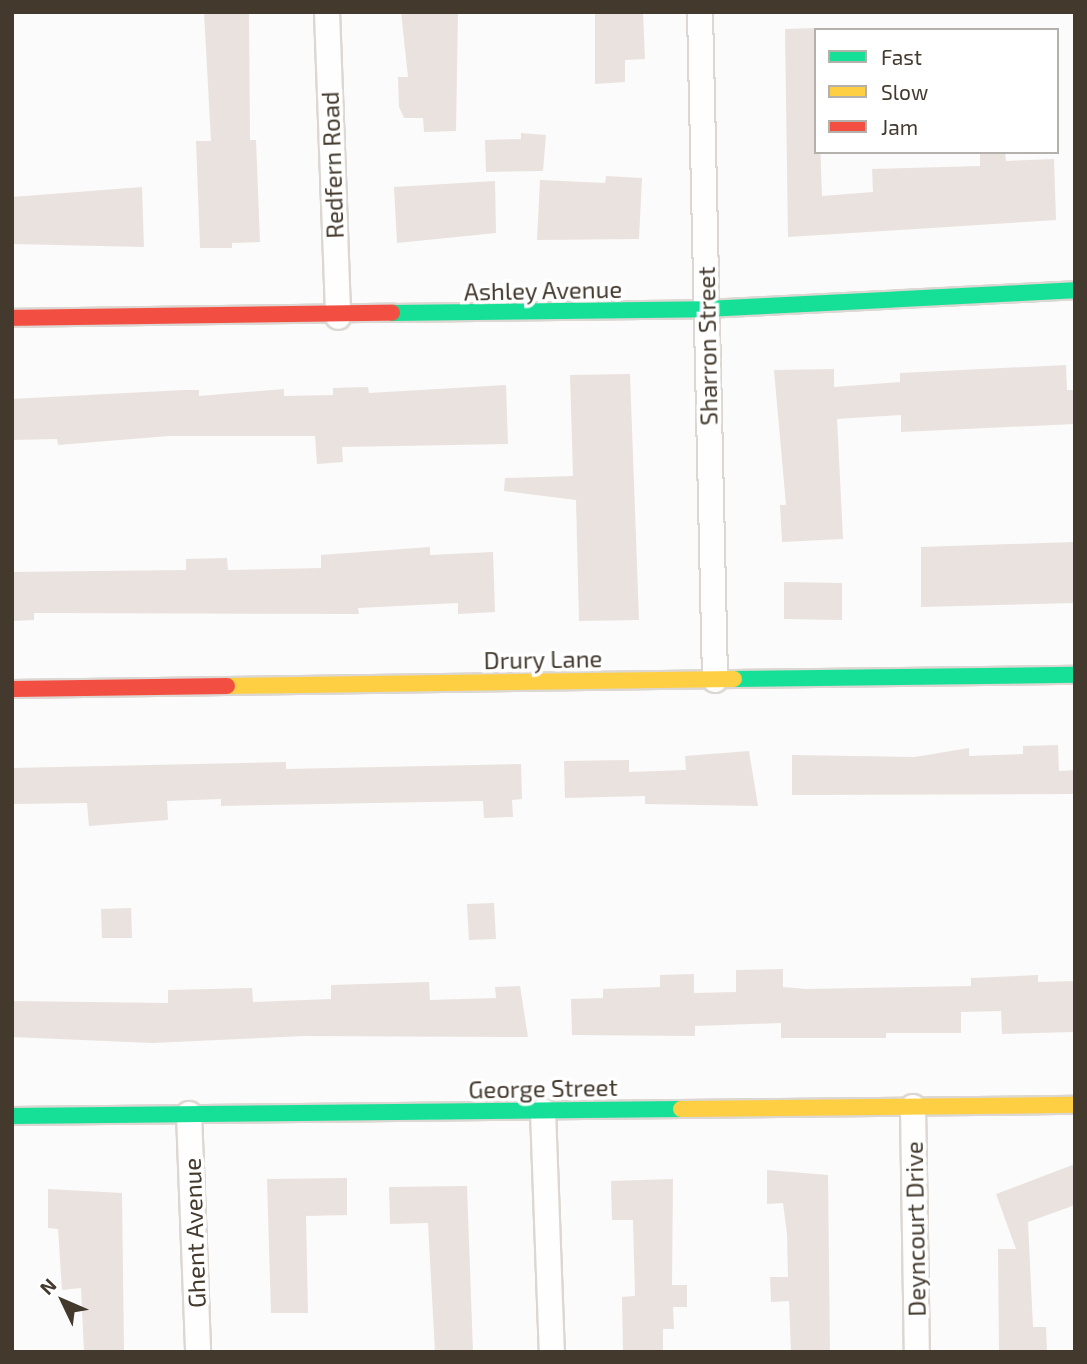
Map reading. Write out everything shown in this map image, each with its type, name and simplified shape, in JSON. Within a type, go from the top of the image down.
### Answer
[{"type":"street","name":"Redfern Road","points":[[327,12],[338,317]]},
{"type":"street","name":"Sharron Street","points":[[700,12],[715,680]]},
{"type":"street","name":"Ashley Avenue","points":[[12,318],[338,317],[706,309],[1075,290]]},
{"type":"street","name":"Drury Lane","points":[[12,689],[1075,676]]},
{"type":"street","name":"George Street","points":[[12,1116],[1075,1105]]},
{"type":"street","name":"Deyncourt Drive","points":[[913,1107],[917,1352]]},
{"type":"street","points":[[543,1111],[552,1352]]},
{"type":"street","name":"Ghent Avenue","points":[[189,1114],[198,1352]]},
{"type":"building","points":[[204,12],[249,12],[250,140],[256,140],[260,242],[232,243],[232,248],[200,248],[196,141],[211,141]]},
{"type":"building","points":[[401,12],[458,12],[456,131],[424,132],[423,118],[404,118],[399,107],[398,77],[408,77]]},
{"type":"building","points":[[643,13],[645,59],[625,60],[625,82],[595,84],[595,14]]},
{"type":"building","points":[[814,28],[814,154],[820,154],[822,196],[873,192],[872,169],[980,166],[980,154],[1005,154],[1006,161],[1054,159],[1056,220],[788,237],[785,29]]},
{"type":"building","points":[[521,133],[546,135],[543,171],[486,172],[485,140],[521,139]]},
{"type":"building","points":[[606,176],[642,178],[639,239],[537,240],[540,180],[605,183]]},
{"type":"building","points":[[495,181],[496,233],[397,243],[394,187]]},
{"type":"building","points":[[142,187],[144,247],[12,244],[12,197]]},
{"type":"building","points":[[1066,365],[1067,390],[1075,390],[1075,424],[901,432],[901,415],[837,419],[843,539],[782,542],[780,505],[786,505],[774,370],[834,369],[834,387],[900,382],[900,373]]},
{"type":"building","points":[[630,374],[639,620],[579,621],[576,500],[504,491],[505,478],[573,476],[570,375]]},
{"type":"building","points":[[506,385],[508,444],[342,447],[343,462],[317,464],[315,436],[169,436],[58,445],[57,439],[12,440],[12,399],[184,390],[199,390],[199,396],[284,389],[284,396],[333,395],[333,388],[368,387],[369,393]]},
{"type":"building","points":[[1075,542],[1075,603],[921,607],[921,547]]},
{"type":"building","points":[[430,547],[430,555],[493,552],[495,612],[458,614],[458,603],[358,608],[359,614],[34,613],[34,620],[12,621],[12,572],[186,570],[186,559],[227,558],[228,570],[321,568],[321,555]]},
{"type":"building","points":[[784,582],[842,583],[842,620],[784,619]]},
{"type":"building","points":[[1058,745],[1059,771],[1075,770],[1075,794],[792,795],[792,755],[915,757],[969,748],[969,756],[1023,754],[1023,746]]},
{"type":"building","points":[[749,751],[758,806],[645,804],[645,796],[565,798],[564,761],[629,760],[629,772],[686,770],[685,756]]},
{"type":"building","points":[[286,762],[286,769],[521,764],[522,799],[512,800],[513,817],[484,818],[483,801],[221,806],[221,799],[167,801],[168,820],[89,826],[87,803],[12,804],[12,768]]},
{"type":"building","points":[[494,903],[496,939],[469,940],[467,904]]},
{"type":"building","points":[[131,908],[132,938],[102,938],[101,909]]},
{"type":"building","points":[[783,969],[783,987],[806,989],[971,986],[971,978],[1038,975],[1038,982],[1075,981],[1075,1032],[1002,1034],[1001,1011],[961,1012],[961,1033],[886,1033],[886,1038],[781,1038],[781,1023],[695,1026],[695,1036],[572,1035],[571,999],[603,998],[603,989],[660,987],[660,975],[694,974],[694,993],[736,992],[736,970]]},
{"type":"building","points":[[429,982],[430,1000],[496,998],[495,987],[520,986],[528,1037],[305,1036],[152,1043],[12,1037],[12,1001],[168,1003],[168,990],[252,988],[253,1002],[331,999],[331,985]]},
{"type":"building","points":[[1075,1164],[1075,1205],[1028,1222],[1033,1327],[1046,1327],[1047,1352],[999,1352],[998,1249],[1016,1249],[996,1194]]},
{"type":"building","points":[[767,1170],[828,1175],[830,1352],[791,1352],[789,1301],[771,1302],[770,1277],[788,1277],[787,1234],[783,1203],[767,1204]]},
{"type":"building","points":[[347,1178],[347,1215],[306,1216],[308,1313],[271,1313],[267,1179]]},
{"type":"building","points":[[673,1179],[672,1285],[687,1285],[687,1307],[673,1307],[674,1329],[663,1329],[663,1352],[623,1352],[622,1297],[635,1296],[633,1220],[612,1220],[611,1181]]},
{"type":"building","points":[[467,1186],[473,1352],[435,1352],[428,1223],[390,1224],[389,1187]]},
{"type":"building","points":[[48,1189],[122,1193],[124,1352],[84,1352],[81,1288],[62,1290],[58,1229],[48,1228]]},
{"type":"traffic: fast","points":[[392,313],[706,309],[1075,290]]},
{"type":"traffic: fast","points":[[734,679],[1075,675]]},
{"type":"traffic: fast","points":[[12,1116],[681,1109]]},
{"type":"traffic: slow","points":[[227,686],[734,679]]},
{"type":"traffic: slow","points":[[681,1109],[1075,1105]]},
{"type":"traffic: jam","points":[[12,318],[392,313]]},
{"type":"traffic: jam","points":[[12,689],[227,686]]}]
